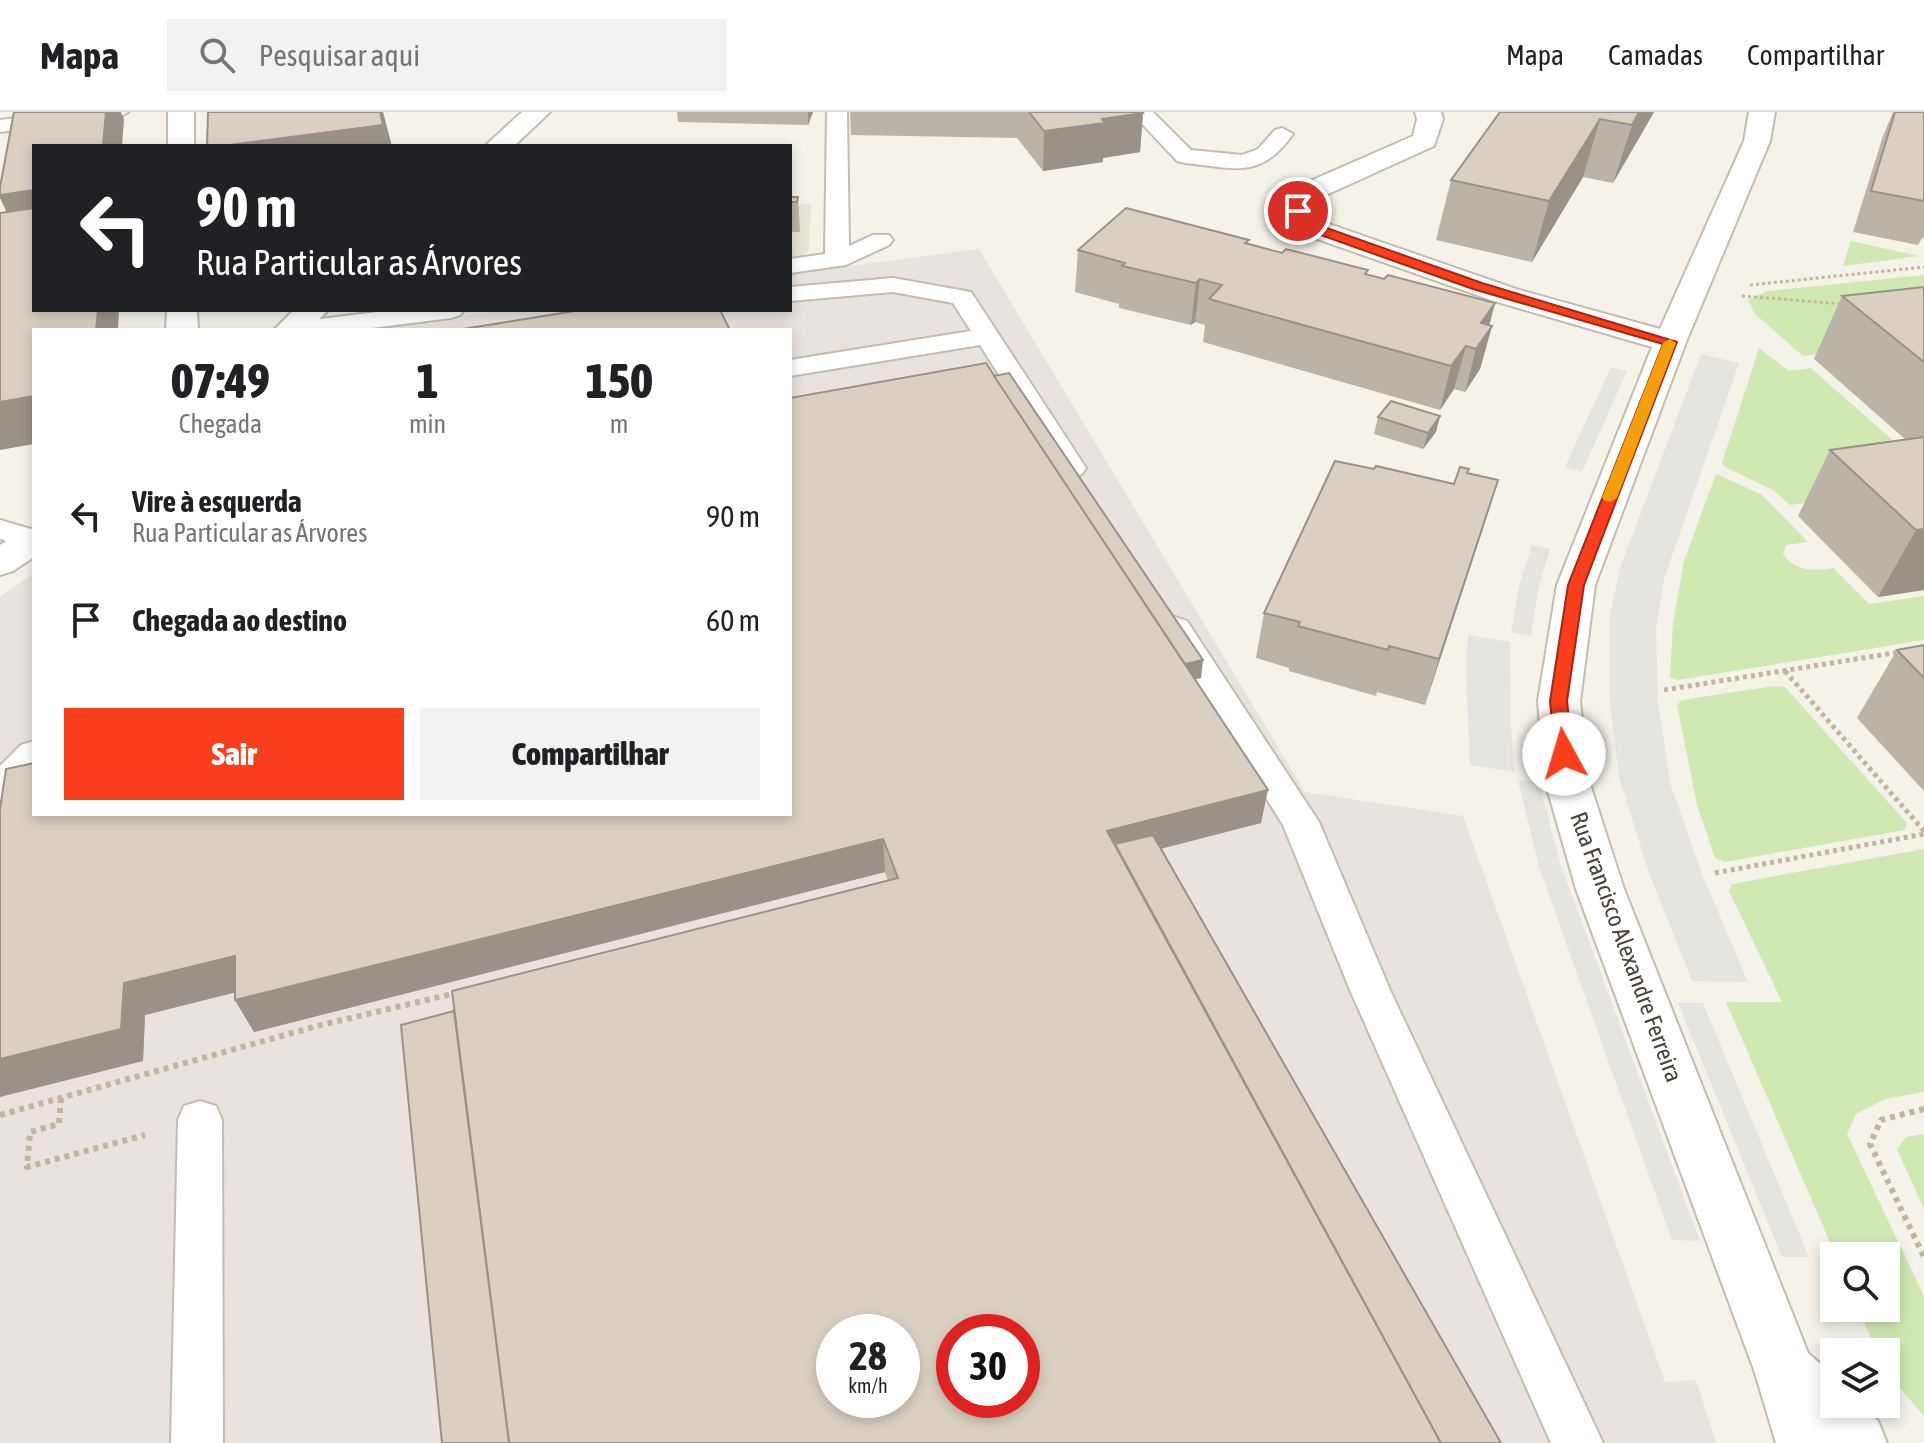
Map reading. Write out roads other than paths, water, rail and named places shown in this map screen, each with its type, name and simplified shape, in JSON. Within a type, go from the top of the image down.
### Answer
[{"type":"street","points":[[181,112],[181,144]]},
{"type":"street","points":[[500,144],[537,112]]},
{"type":"street","points":[[1428,112],[1430,119],[1425,140],[1302,195],[1298,211],[1316,229],[1490,290],[1670,342]]},
{"type":"street","name":"Rua Francisco Alexandre Ferreira","points":[[1762,112],[1757,141],[1670,342],[1576,585],[1559,701],[1567,781],[1600,889],[1784,1370],[1807,1443]]},
{"type":"street","points":[[292,328],[311,312]]},
{"type":"street","points":[[0,563],[32,541]]},
{"type":"street","name":"Rua Francisco Alexandre Ferreira","points":[[1784,1370],[1856,1443]]},
{"type":"lane","points":[[0,126],[118,112]]},
{"type":"lane","points":[[837,112],[837,260]]},
{"type":"lane","points":[[1141,112],[1185,156],[1244,162],[1266,154],[1282,134]]},
{"type":"lane","points":[[792,266],[837,260],[881,240]]},
{"type":"lane","points":[[792,294],[893,285],[962,297],[1088,493]]},
{"type":"lane","points":[[312,328],[436,312]]},
{"type":"lane","points":[[792,368],[987,336]]},
{"type":"lane","points":[[0,529],[32,539]]},
{"type":"lane","points":[[1156,598],[1300,822],[1370,990],[1577,1443]]},
{"type":"lane","points":[[0,787],[32,756]]},
{"type":"lane","points":[[197,1443],[200,1120]]}]
